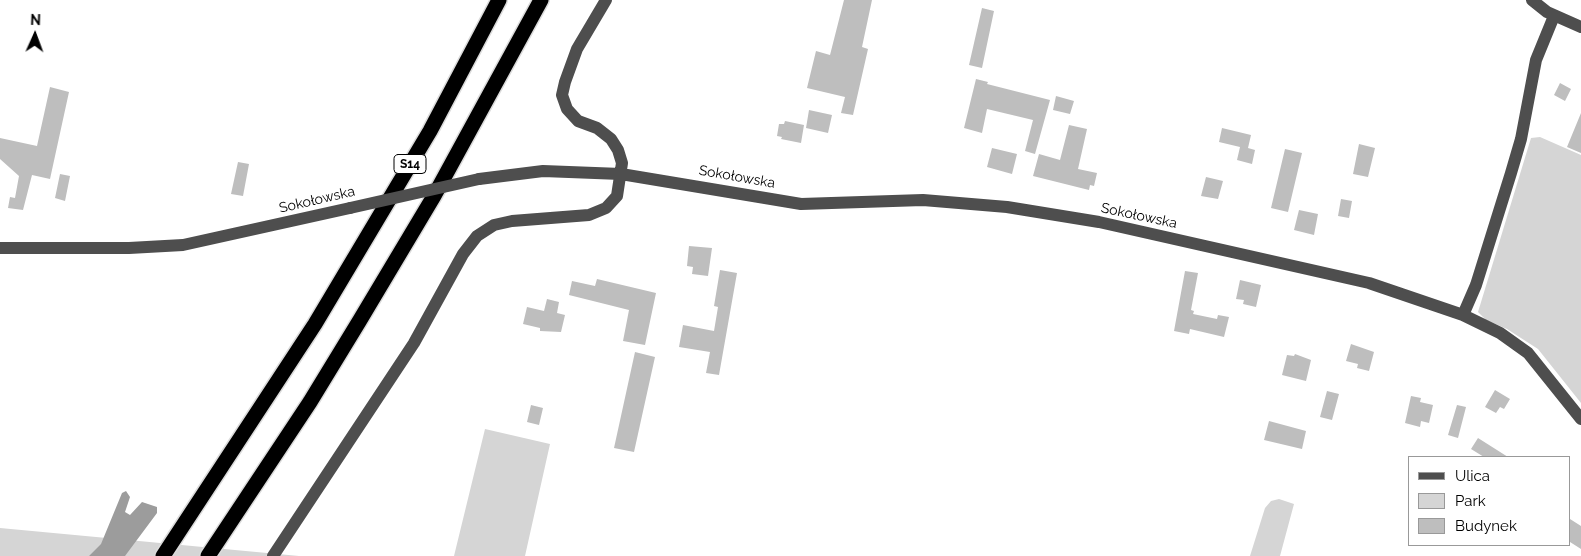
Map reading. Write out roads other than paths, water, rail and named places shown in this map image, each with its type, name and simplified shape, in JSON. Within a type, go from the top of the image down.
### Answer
[{"type":"highway","name":"S14","points":[[164,556],[315,324],[430,131],[499,0]]},
{"type":"highway","name":"S14","points":[[208,556],[305,410],[360,320],[434,196],[541,0]]},
{"type":"street","points":[[273,556],[414,343],[463,254],[478,236],[494,225],[512,221],[589,215],[606,208],[617,196],[622,174],[622,163],[618,150],[611,140],[596,128],[578,121],[567,109],[562,95],[577,49],[606,0]]},
{"type":"street","points":[[1532,0],[1554,16],[1581,27]]},
{"type":"street","points":[[1463,315],[1476,285],[1516,156],[1536,60],[1554,16]]},
{"type":"street","name":"Sokołowska","points":[[0,248],[129,248],[184,244],[479,179],[543,171],[622,174],[801,204],[923,200],[1007,208],[1091,221],[1369,283],[1463,315],[1500,333],[1528,354],[1581,419]]}]
